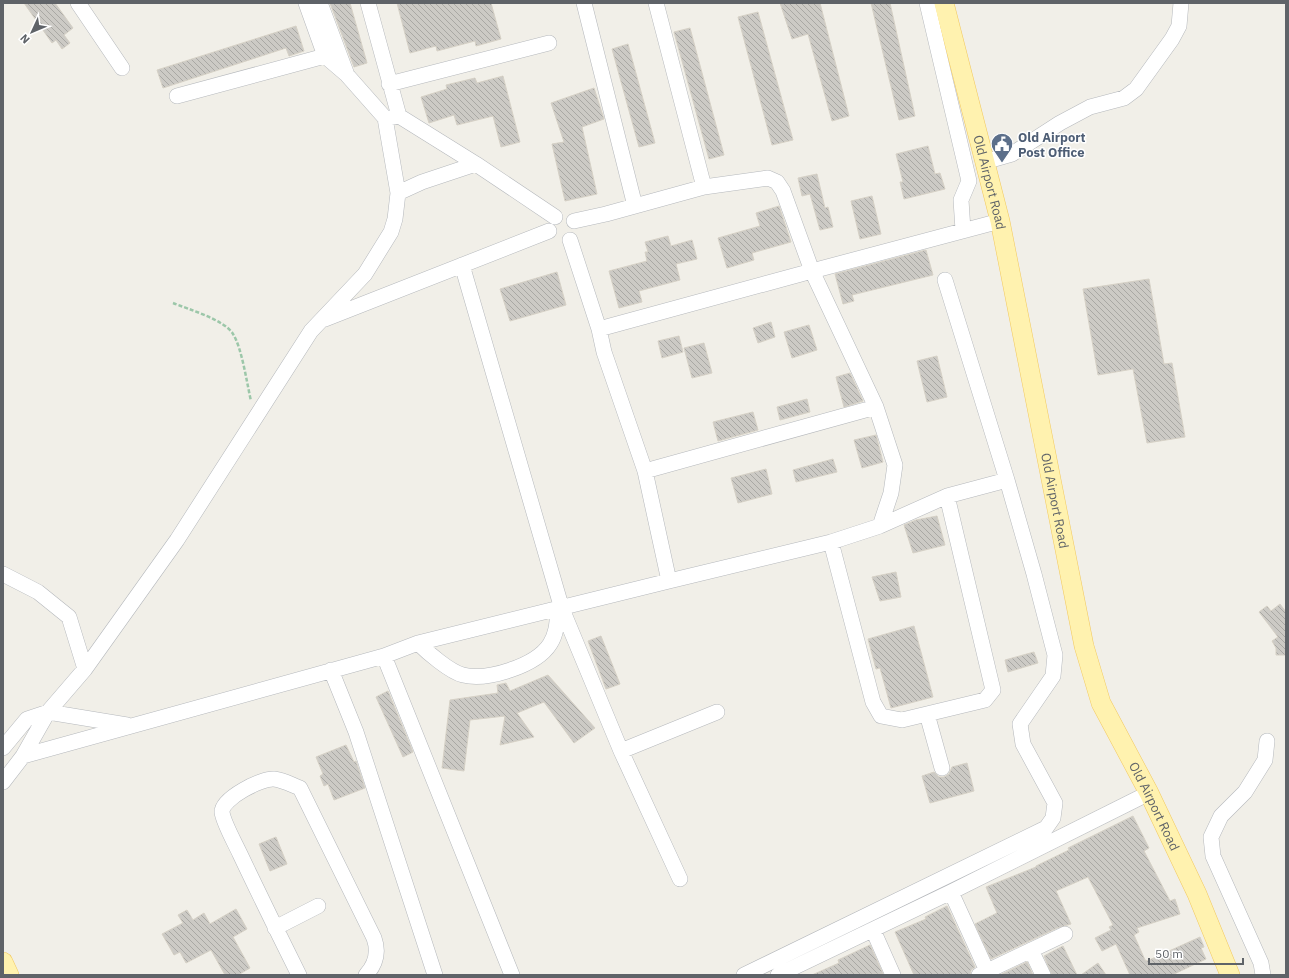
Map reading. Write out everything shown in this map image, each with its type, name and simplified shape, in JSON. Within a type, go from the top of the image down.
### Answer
[{"type":"main road","name":"Old Airport Road","points":[[944,3],[1000,221],[1084,646],[1101,703],[1148,793],[1197,894],[1230,975]]},
{"type":"main road","points":[[3,962],[9,975]]},
{"type":"street","points":[[78,3],[122,68]]},
{"type":"street","points":[[306,3],[325,56],[392,117],[476,164],[555,217]]},
{"type":"street","points":[[320,3],[347,75]]},
{"type":"street","points":[[3,782],[23,756],[48,712],[85,669],[177,540],[311,331],[365,274],[386,243],[395,219],[398,193],[389,84],[368,3]]},
{"type":"street","points":[[584,3],[635,206]]},
{"type":"street","points":[[656,3],[704,187]]},
{"type":"street","points":[[927,3],[969,181],[961,200],[964,230]]},
{"type":"street","points":[[984,162],[1009,155],[1060,123],[1090,107],[1124,98],[1136,89],[1172,40],[1179,26],[1181,3]]},
{"type":"street","points":[[389,84],[549,43]]},
{"type":"street","points":[[177,96],[325,56]]},
{"type":"street","points":[[398,193],[476,164]]},
{"type":"street","points":[[574,221],[704,187],[768,178],[776,182],[783,191],[812,271],[876,407],[895,465],[891,493],[880,526]]},
{"type":"street","points":[[565,215],[574,221],[576,231],[570,240],[561,242],[557,241],[549,231],[550,223],[555,217],[565,215]]},
{"type":"street","points":[[599,329],[1000,221]]},
{"type":"street","points":[[320,321],[549,231]]},
{"type":"street","points":[[570,240],[599,329],[604,352],[645,471],[669,582]]},
{"type":"street","points":[[462,266],[560,609],[620,751],[680,879]]},
{"type":"street","points":[[744,975],[1046,828],[1053,818],[1055,803],[1023,744],[1020,724],[1053,676],[1055,655],[1007,480],[945,280]]},
{"type":"street","points":[[645,471],[876,407]]},
{"type":"street","points":[[23,756],[384,656],[418,643],[832,542],[880,526],[947,496],[1007,480]]},
{"type":"street","points":[[832,542],[873,702],[881,716],[902,720],[985,700],[993,690],[947,496]]},
{"type":"street","points":[[3,574],[38,592],[69,618],[85,669]]},
{"type":"street","points":[[418,643],[431,657],[462,675],[492,675],[524,665],[538,657],[549,646],[557,631],[560,609]]},
{"type":"street","points":[[384,656],[512,975]]},
{"type":"street","points":[[331,670],[356,732],[436,975]]},
{"type":"street","points":[[3,748],[27,719],[48,712],[132,726]]},
{"type":"street","points":[[620,751],[717,712]]},
{"type":"street","points":[[927,714],[942,768]]},
{"type":"street","points":[[1263,975],[1261,963],[1213,856],[1211,837],[1221,816],[1245,792],[1265,760],[1267,741]]},
{"type":"street","points":[[299,975],[275,928],[222,813],[223,807],[228,800],[241,791],[252,784],[273,779],[300,788],[374,938],[377,952],[372,967],[366,975]]},
{"type":"street","points":[[778,975],[951,892],[1148,793]]},
{"type":"street","points":[[951,892],[983,973],[1065,934]]},
{"type":"street","points":[[275,928],[318,906]]},
{"type":"street","points":[[873,930],[893,975]]},
{"type":"street","points":[[1031,950],[1043,975]]},
{"type":"path","points":[[173,303],[216,320],[233,333],[244,369],[254,419]]},
{"type":"building","points":[[24,3],[55,3],[73,28],[64,35],[70,43],[62,49],[56,40],[52,43]]},
{"type":"building","points":[[330,3],[350,3],[367,63],[354,67]]},
{"type":"building","points":[[397,3],[491,3],[501,39],[476,46],[475,41],[437,51],[436,46],[410,53]]},
{"type":"building","points":[[780,3],[820,3],[849,116],[832,121],[808,34],[792,39]]},
{"type":"building","points":[[871,3],[890,3],[915,116],[899,120]]},
{"type":"building","points":[[758,12],[793,140],[772,145],[738,17]]},
{"type":"building","points":[[296,26],[304,51],[289,56],[286,48],[163,88],[157,70]]},
{"type":"building","points":[[690,28],[724,155],[709,159],[674,32]]},
{"type":"building","points":[[628,44],[655,143],[639,147],[612,49]]},
{"type":"building","points":[[503,76],[520,142],[501,147],[493,116],[457,125],[454,115],[429,123],[421,97],[447,89],[446,85],[475,78],[477,83]]},
{"type":"building","points":[[594,88],[604,119],[582,127],[597,194],[565,201],[552,144],[564,142],[551,103]]},
{"type":"building","points":[[928,146],[935,174],[940,173],[945,189],[904,199],[900,182],[903,182],[896,154]]},
{"type":"building","points":[[817,174],[825,208],[828,207],[833,227],[820,230],[810,194],[802,196],[798,178]]},
{"type":"building","points":[[872,196],[881,234],[860,239],[851,201]]},
{"type":"building","points":[[779,206],[791,242],[752,253],[754,260],[727,268],[718,238],[760,226],[756,213]]},
{"type":"building","points":[[668,236],[671,246],[692,240],[697,259],[676,264],[680,280],[639,291],[642,302],[619,308],[609,271],[647,261],[645,252],[648,252],[645,242]]},
{"type":"building","points":[[926,250],[933,275],[852,295],[854,301],[843,304],[835,274]]},
{"type":"building","points":[[557,272],[566,305],[510,321],[500,289]]},
{"type":"building","points":[[1149,279],[1164,364],[1172,363],[1185,437],[1147,443],[1133,369],[1098,375],[1083,289]]},
{"type":"building","points":[[771,322],[775,337],[758,343],[753,328]]},
{"type":"building","points":[[809,325],[817,350],[792,358],[784,332]]},
{"type":"building","points":[[679,336],[683,352],[662,358],[658,341]]},
{"type":"building","points":[[704,343],[712,373],[692,378],[684,348]]},
{"type":"building","points":[[937,356],[947,397],[927,402],[917,361]]},
{"type":"building","points":[[850,373],[863,401],[844,407],[836,377]]},
{"type":"building","points":[[807,399],[810,412],[780,420],[777,407]]},
{"type":"building","points":[[753,412],[758,430],[718,441],[713,422]]},
{"type":"building","points":[[876,435],[883,462],[862,468],[854,440]]},
{"type":"building","points":[[833,459],[837,472],[796,482],[793,470]]},
{"type":"building","points":[[766,469],[772,494],[738,503],[731,478]]},
{"type":"building","points":[[937,516],[945,545],[913,553],[904,525],[916,520]]},
{"type":"building","points":[[896,572],[901,597],[880,601],[872,577]]},
{"type":"building","points":[[1280,604],[1286,612],[1286,655],[1276,655],[1276,648],[1272,641],[1278,637],[1259,612],[1267,606],[1271,611]]},
{"type":"building","points":[[914,626],[933,697],[891,708],[880,668],[876,669],[868,639]]},
{"type":"building","points":[[601,636],[620,684],[606,689],[588,641]]},
{"type":"building","points":[[1034,652],[1038,663],[1008,672],[1005,660]]},
{"type":"building","points":[[548,675],[595,728],[574,743],[544,702],[517,713],[534,737],[500,745],[505,716],[470,720],[464,771],[442,768],[450,700],[498,693],[497,685],[506,683],[510,691]]},
{"type":"building","points":[[388,691],[413,752],[403,757],[376,697]]},
{"type":"building","points":[[346,745],[354,762],[356,761],[365,788],[334,800],[328,784],[324,786],[320,776],[323,774],[316,757]]},
{"type":"building","points":[[967,763],[974,791],[930,803],[922,776],[934,772],[939,777],[944,777],[949,774],[952,767]]},
{"type":"building","points":[[1133,816],[1149,848],[1144,851],[1170,901],[1175,899],[1180,914],[1137,928],[1139,932],[1134,935],[1145,960],[1147,961],[1200,937],[1204,947],[1201,948],[1206,959],[1172,975],[1130,975],[1116,944],[1102,951],[1095,938],[1111,930],[1109,927],[1113,925],[1088,877],[1056,891],[1071,924],[1057,928],[991,959],[975,924],[997,913],[986,887],[1036,867],[1069,850],[1068,848]]},
{"type":"building","points":[[276,837],[287,864],[270,871],[259,844]]},
{"type":"building","points":[[947,906],[975,967],[971,970],[970,975],[914,975],[895,932],[926,919],[925,917]]},
{"type":"building","points":[[236,909],[247,929],[233,937],[250,968],[238,975],[225,975],[211,950],[186,963],[180,952],[174,955],[162,934],[183,923],[178,915],[187,910],[193,920],[204,913],[210,924]]},
{"type":"building","points":[[870,945],[883,974],[812,975],[839,963],[838,960]]},
{"type":"building","points":[[1063,946],[1077,975],[1052,975],[1044,956]]},
{"type":"building","points":[[1027,962],[1033,975],[1000,975]]},
{"type":"building","points":[[1098,963],[1106,975],[1081,975]]},
{"type":"place","name":"Old Airport Post Office","points":[[1002,164]]}]
